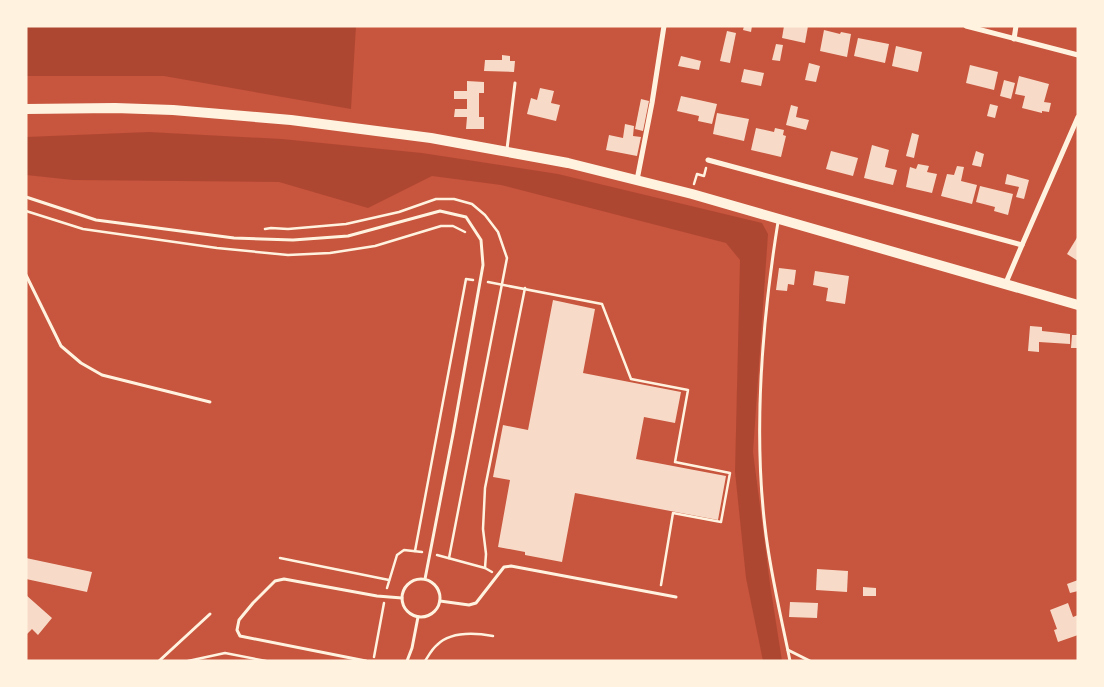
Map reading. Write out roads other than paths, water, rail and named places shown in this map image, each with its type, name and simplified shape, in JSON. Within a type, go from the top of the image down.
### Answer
[{"type":"main road","points":[[26,109],[115,108],[173,110],[291,120],[423,137],[507,152],[568,164],[692,194],[1078,305]]},
{"type":"street","points":[[637,180],[652,104],[664,26]]},
{"type":"street","points":[[966,26],[1078,55]]},
{"type":"street","points":[[1014,38],[1016,26]]},
{"type":"street","points":[[1005,285],[1078,117]]},
{"type":"street","points":[[708,160],[1022,245]]},
{"type":"lane","points":[[507,152],[515,83]]},
{"type":"lane","points":[[26,198],[96,220],[234,238],[293,240],[348,236],[440,211],[466,217],[481,240],[483,265],[425,579]]},
{"type":"lane","points":[[779,219],[772,257],[764,340],[759,432],[765,527],[790,661]]},
{"type":"lane","points":[[26,275],[61,346],[81,363],[102,375],[210,402]]},
{"type":"lane","points":[[440,601],[469,605],[476,603],[504,567],[511,566],[676,597]]},
{"type":"lane","points":[[418,578],[435,584],[439,589],[440,601],[438,607],[430,616],[418,617],[407,612],[402,598],[404,589],[418,578]]},
{"type":"lane","points":[[366,661],[240,636],[237,630],[239,620],[275,581],[284,579],[377,596],[402,598]]},
{"type":"lane","points":[[159,661],[210,614]]},
{"type":"lane","points":[[407,661],[412,648],[418,617]]},
{"type":"lane","points":[[788,650],[810,661]]}]
